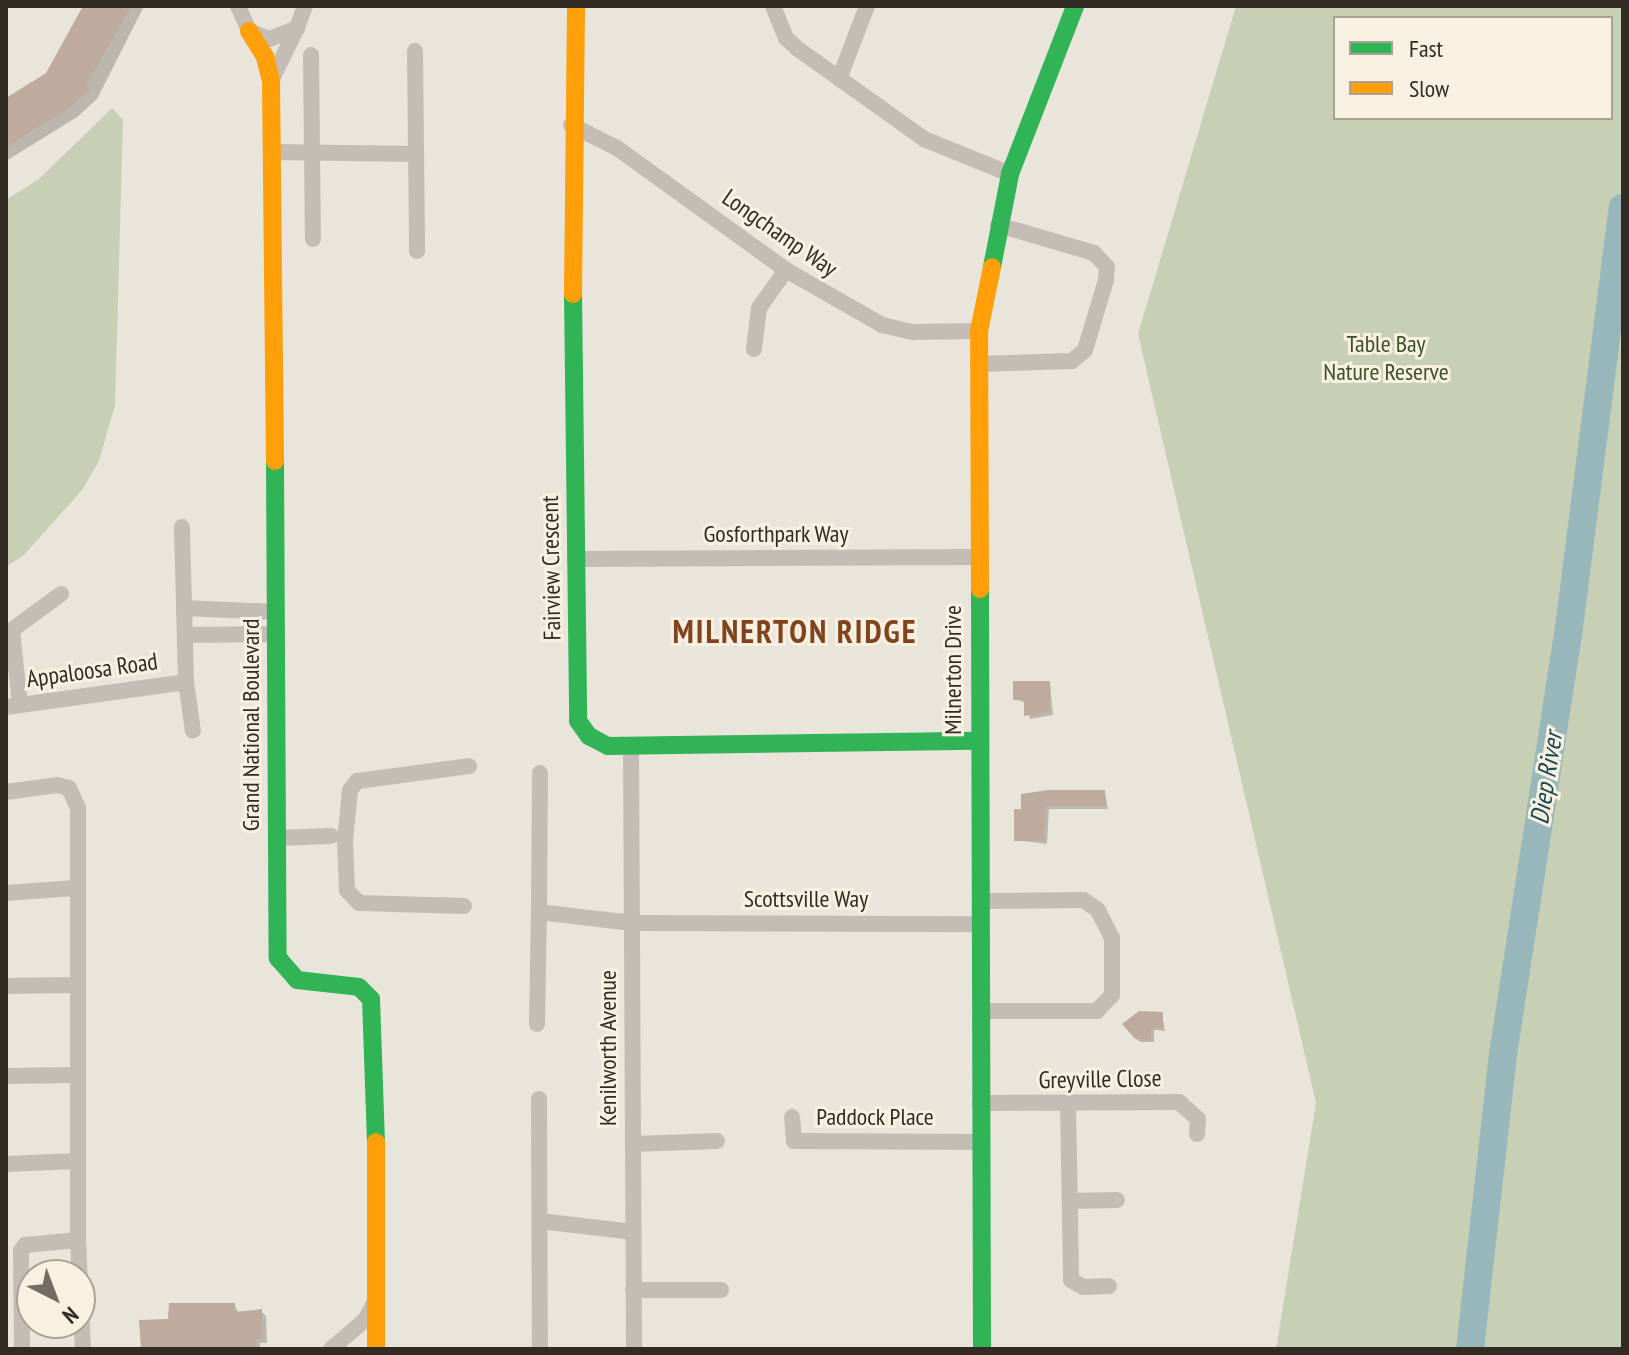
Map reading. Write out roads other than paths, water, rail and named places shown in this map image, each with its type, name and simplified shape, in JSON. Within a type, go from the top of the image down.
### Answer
[{"type":"street","points":[[238,6],[249,31],[277,39],[297,28]]},
{"type":"street","name":"Grand National Boulevard","points":[[271,81],[305,6]]},
{"type":"street","name":"Fairview Crescent","points":[[576,6],[571,125],[578,721],[600,743],[631,746],[977,741]]},
{"type":"street","points":[[773,6],[786,38],[839,79],[924,139],[1010,174]]},
{"type":"street","points":[[839,79],[867,6]]},
{"type":"street","name":"Milnerton Drive","points":[[982,1349],[977,741],[979,331],[1010,174],[1075,6]]},
{"type":"street","name":"Grand National Boulevard","points":[[249,31],[265,57],[271,81],[274,152],[273,634],[278,958],[297,980],[359,987],[371,999],[378,1208],[376,1349]]},
{"type":"street","points":[[415,51],[417,251]]},
{"type":"street","points":[[311,55],[313,239]]},
{"type":"street","name":"Longchamp Way","points":[[571,125],[617,148],[786,270],[892,329],[979,331]]},
{"type":"street","points":[[274,152],[414,154]]},
{"type":"street","points":[[978,364],[1072,361],[1085,350],[1106,280],[1107,267],[1094,253],[998,225]]},
{"type":"street","points":[[754,349],[759,308],[786,270]]},
{"type":"street","name":"Appaloosa Road","points":[[13,706],[186,682],[182,527]]},
{"type":"street","name":"Gosforthpark Way","points":[[575,559],[979,557]]},
{"type":"street","points":[[13,706],[12,630],[61,594]]},
{"type":"street","points":[[184,608],[274,612]]},
{"type":"street","name":"Appaloosa Road","points":[[185,635],[273,634]]},
{"type":"street","points":[[186,682],[193,731]]},
{"type":"street","name":"Kenilworth Avenue","points":[[631,746],[634,1349]]},
{"type":"street","points":[[464,906],[359,903],[347,890],[345,841],[350,790],[357,781],[469,766]]},
{"type":"street","points":[[537,1024],[540,773]]},
{"type":"street","points":[[6,792],[46,785],[69,788],[78,808],[75,985],[78,1240],[83,1349]]},
{"type":"street","points":[[276,838],[331,836]]},
{"type":"street","points":[[6,893],[75,888]]},
{"type":"street","points":[[980,901],[1083,900],[1098,910],[1112,938],[1112,995],[1097,1011],[980,1011]]},
{"type":"street","name":"Scottsville Way","points":[[539,912],[632,923],[980,924]]},
{"type":"street","points":[[6,986],[75,985]]},
{"type":"street","points":[[6,1076],[76,1075]]},
{"type":"street","points":[[539,1099],[540,1349]]},
{"type":"street","name":"Greyville Close","points":[[980,1103],[1179,1102],[1198,1119],[1197,1134]]},
{"type":"street","points":[[1068,1104],[1071,1280],[1083,1287],[1109,1286]]},
{"type":"street","name":"Paddock Place","points":[[792,1117],[794,1141],[981,1142]]},
{"type":"street","points":[[633,1144],[717,1141]]},
{"type":"street","points":[[6,1164],[77,1161]]},
{"type":"street","points":[[1070,1201],[1117,1200]]},
{"type":"street","points":[[540,1221],[633,1232]]},
{"type":"street","points":[[22,1349],[21,1251],[25,1245],[78,1240]]},
{"type":"street","points":[[633,1290],[721,1290]]},
{"type":"street","points":[[331,1349],[365,1320],[375,1300]]},
{"type":"waterway","name":"Diep River","points":[[1470,1349],[1503,1054],[1568,635],[1623,208]]},
{"type":"district","name":"MILNERTON RIDGE","points":[[795,631]]},
{"type":"park label","name":"Table Bay Nature Reserve","points":[[1386,358]]}]
